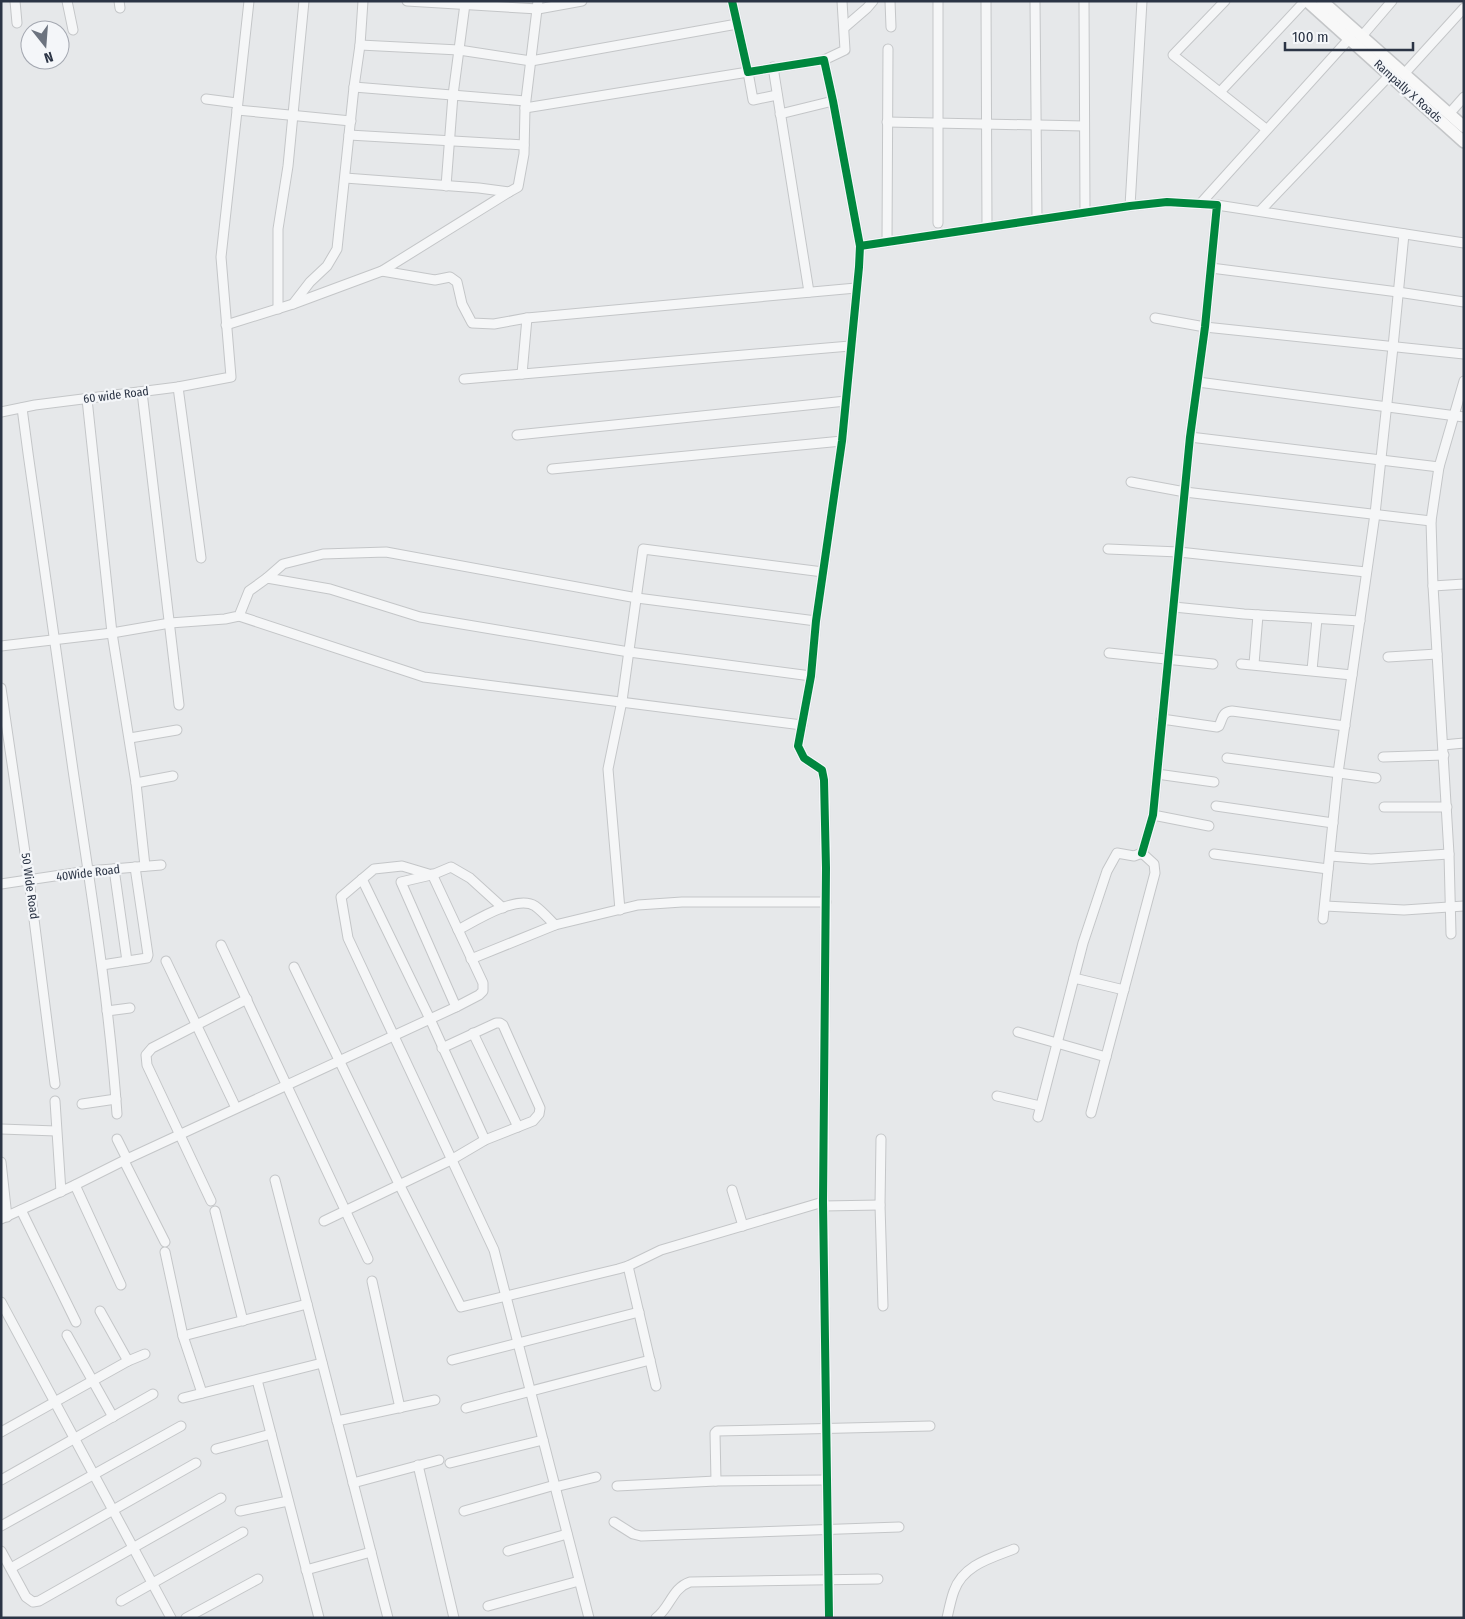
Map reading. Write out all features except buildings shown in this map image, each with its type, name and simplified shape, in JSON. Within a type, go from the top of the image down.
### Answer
[{"type":"main road","name":"Rampally X Roads","points":[[1306,1],[1464,142]]},
{"type":"main road","points":[[1322,1],[1464,127]]},
{"type":"street","points":[[15,1],[17,23]]},
{"type":"street","points":[[67,1],[73,30]]},
{"type":"street","points":[[248,1],[220,256],[226,325],[293,304],[382,271],[518,187],[524,145],[525,104],[538,5]]},
{"type":"street","points":[[278,309],[278,229],[293,116],[304,1]]},
{"type":"street","points":[[293,304],[310,282],[327,266],[337,249],[360,45],[363,1]]},
{"type":"street","points":[[408,1],[538,5],[582,1]]},
{"type":"street","points":[[732,1],[753,100],[777,95]]},
{"type":"street","points":[[354,87],[453,95],[525,104],[824,60],[845,50],[842,1]]},
{"type":"street","points":[[845,27],[868,8],[873,1]]},
{"type":"street","points":[[890,1],[891,27]]},
{"type":"street","points":[[938,1],[938,223]]},
{"type":"street","points":[[986,1],[987,227]]},
{"type":"street","points":[[1035,1],[1037,220]]},
{"type":"street","points":[[1084,1],[1085,213]]},
{"type":"street","points":[[1130,206],[1142,1]]},
{"type":"street","points":[[1225,1],[1173,55],[1266,129]]},
{"type":"street","points":[[1220,92],[1306,1]]},
{"type":"street","points":[[1362,36],[1392,1]]},
{"type":"street","points":[[446,186],[453,95],[459,50],[471,3]]},
{"type":"street","points":[[1404,74],[1464,8]]},
{"type":"street","points":[[360,45],[459,50],[531,61],[738,24]]},
{"type":"street","points":[[1201,203],[1349,39]]},
{"type":"street","points":[[887,242],[888,50]]},
{"type":"street","points":[[824,60],[860,246],[842,441],[816,620],[811,676],[798,746],[804,758],[822,770],[824,780],[826,902],[823,1204],[829,1618]]},
{"type":"street","points":[[773,67],[809,292]]},
{"type":"street","points":[[1260,211],[1390,75]]},
{"type":"street","points":[[1449,114],[1464,97]]},
{"type":"street","points":[[206,98],[237,107],[293,116],[351,121]]},
{"type":"street","points":[[780,114],[833,102]]},
{"type":"street","points":[[887,122],[1084,126]]},
{"type":"street","points":[[349,135],[524,145]]},
{"type":"street","points":[[345,178],[509,192]]},
{"type":"street","points":[[860,246],[1167,202],[1217,205],[1464,243]]},
{"type":"street","points":[[1142,853],[1153,815],[1190,437],[1205,327],[1217,205]]},
{"type":"street","points":[[1324,919],[1338,773],[1375,514],[1404,234]]},
{"type":"street","points":[[1211,268],[1464,302]]},
{"type":"street","points":[[382,271],[435,280],[450,277],[457,282],[462,304],[472,323],[494,324],[527,318],[856,288]]},
{"type":"street","points":[[522,374],[527,318]]},
{"type":"street","points":[[1155,318],[1205,327],[1464,354]]},
{"type":"street","name":"60 wide Road","points":[[1,412],[178,388],[231,377],[226,325]]},
{"type":"street","points":[[464,379],[850,346]]},
{"type":"street","points":[[1451,934],[1447,807],[1433,586],[1431,521],[1439,467],[1464,381]]},
{"type":"street","points":[[1198,382],[1464,417]]},
{"type":"street","points":[[178,388],[201,558]]},
{"type":"street","points":[[142,392],[179,705]]},
{"type":"street","points":[[87,399],[112,633],[130,738],[145,866]]},
{"type":"street","points":[[517,435],[846,401]]},
{"type":"street","points":[[22,408],[53,640],[102,965],[117,1114]]},
{"type":"street","points":[[1190,437],[1439,467]]},
{"type":"street","points":[[552,469],[842,441]]},
{"type":"street","points":[[1131,482],[1186,492],[1431,521]]},
{"type":"street","points":[[620,910],[608,770],[622,702],[643,549],[823,572]]},
{"type":"street","points":[[1108,549],[1179,552],[1366,572]]},
{"type":"street","points":[[239,616],[249,591],[282,564],[323,554],[386,552],[636,598],[816,620]]},
{"type":"street","points":[[267,578],[330,589],[420,618],[629,652],[811,676]]},
{"type":"street","points":[[1433,586],[1464,584]]},
{"type":"street","points":[[1174,607],[1258,615],[1360,621]]},
{"type":"street","points":[[1254,664],[1258,615]]},
{"type":"street","points":[[1,646],[112,633],[170,623],[239,616],[424,677],[802,726]]},
{"type":"street","points":[[1312,670],[1317,619]]},
{"type":"street","points":[[1109,653],[1213,664]]},
{"type":"street","points":[[1388,657],[1437,654]]},
{"type":"street","points":[[1241,664],[1352,675]]},
{"type":"street","name":"50 Wide Road","points":[[1,688],[30,880],[55,1084]]},
{"type":"street","points":[[1162,719],[1217,727],[1226,711],[1232,711],[1345,726]]},
{"type":"street","points":[[130,738],[178,730]]},
{"type":"street","points":[[1443,745],[1464,743]]},
{"type":"street","points":[[1383,757],[1444,755]]},
{"type":"street","points":[[1227,758],[1376,778]]},
{"type":"street","points":[[1157,774],[1214,782]]},
{"type":"street","points":[[136,783],[173,776]]},
{"type":"street","points":[[1216,806],[1333,824]]},
{"type":"street","points":[[1384,808],[1447,807]]},
{"type":"street","points":[[1153,815],[1209,826]]},
{"type":"street","points":[[1038,1117],[1086,934],[1111,864],[1117,853],[1134,856],[1142,853]]},
{"type":"street","points":[[1091,1114],[1155,873],[1154,864],[1142,853]]},
{"type":"street","points":[[1214,854],[1328,869]]},
{"type":"street","points":[[1330,856],[1371,859],[1449,854]]},
{"type":"street","name":"40Wide Road","points":[[1,884],[88,871],[161,865]]},
{"type":"street","points":[[432,874],[402,866],[374,869],[341,896],[348,938],[392,1036],[494,1250],[589,1618]]},
{"type":"street","points":[[102,965],[147,958],[135,867]]},
{"type":"street","points":[[456,1007],[401,882],[451,867],[470,878],[503,908]]},
{"type":"street","points":[[114,869],[127,961]]},
{"type":"street","points":[[1,1162],[4,1218],[479,995],[482,991],[483,983],[432,874]]},
{"type":"street","points":[[362,879],[430,1019],[485,1140]]},
{"type":"street","points":[[471,959],[555,925],[638,905],[682,902],[826,902]]},
{"type":"street","points":[[458,930],[512,904],[524,903],[534,905],[555,925]]},
{"type":"street","points":[[1325,906],[1404,910],[1464,906]]},
{"type":"street","points":[[221,944],[288,1084],[368,1259]]},
{"type":"street","points":[[166,961],[236,1108]]},
{"type":"street","points":[[294,967],[461,1307],[628,1266],[661,1250],[823,1204],[880,1206]]},
{"type":"street","points":[[1074,978],[1124,990]]},
{"type":"street","points":[[211,1201],[147,1066],[146,1055],[152,1048],[247,999]]},
{"type":"street","points":[[107,1011],[130,1008]]},
{"type":"street","points":[[324,1221],[451,1160],[485,1140],[533,1121],[539,1114],[540,1108],[503,1025],[496,1023],[442,1048]]},
{"type":"street","points":[[1018,1032],[1106,1057]]},
{"type":"street","points":[[473,1033],[518,1127]]},
{"type":"street","points":[[997,1096],[1040,1106]]},
{"type":"street","points":[[82,1104],[116,1099]]},
{"type":"street","points":[[55,1101],[61,1192]]},
{"type":"street","points":[[1,1129],[56,1131]]},
{"type":"street","points":[[117,1139],[125,1160],[165,1242]]},
{"type":"street","points":[[881,1139],[880,1206],[883,1306]]},
{"type":"street","points":[[275,1180],[388,1618]]},
{"type":"street","points":[[75,1186],[121,1285]]},
{"type":"street","points":[[732,1190],[743,1226]]},
{"type":"street","points":[[21,1210],[76,1322]]},
{"type":"street","points":[[215,1211],[243,1321]]},
{"type":"street","points":[[165,1252],[183,1336],[202,1393]]},
{"type":"street","points":[[628,1266],[656,1386]]},
{"type":"street","points":[[372,1281],[400,1408]]},
{"type":"street","points":[[1,1302],[6,1320],[55,1402],[171,1618]]},
{"type":"street","points":[[183,1336],[307,1304]]},
{"type":"street","points":[[100,1310],[128,1361]]},
{"type":"street","points":[[452,1360],[639,1312]]},
{"type":"street","points":[[67,1335],[113,1417]]},
{"type":"street","points":[[1,1432],[128,1361],[145,1354]]},
{"type":"street","points":[[466,1408],[650,1360]]},
{"type":"street","points":[[183,1398],[322,1364]]},
{"type":"street","points":[[257,1380],[319,1618]]},
{"type":"street","points":[[1,1480],[152,1394]]},
{"type":"street","points":[[337,1421],[435,1400]]},
{"type":"street","points":[[1,1526],[181,1426]]},
{"type":"street","points":[[716,1481],[716,1432],[930,1426]]},
{"type":"street","points":[[216,1449],[271,1434]]},
{"type":"street","points":[[450,1463],[543,1440]]},
{"type":"street","points":[[353,1483],[439,1460]]},
{"type":"street","points":[[11,1568],[196,1463]]},
{"type":"street","points":[[418,1465],[454,1618]]},
{"type":"street","points":[[464,1511],[555,1486],[596,1477]]},
{"type":"street","points":[[617,1486],[716,1481],[827,1480]]},
{"type":"street","points":[[1,1551],[26,1597],[30,1601],[36,1602],[221,1498]]},
{"type":"street","points":[[240,1511],[288,1501]]},
{"type":"street","points":[[614,1522],[633,1534],[641,1536],[898,1527]]},
{"type":"street","points":[[120,1601],[243,1532]]},
{"type":"street","points":[[508,1551],[567,1534]]},
{"type":"street","points":[[947,1618],[954,1589],[965,1573],[979,1562],[1014,1549]]},
{"type":"street","points":[[306,1570],[371,1552]]},
{"type":"street","points":[[186,1618],[258,1579]]},
{"type":"street","points":[[656,1618],[663,1612],[678,1588],[690,1582],[878,1579]]},
{"type":"street","points":[[488,1606],[579,1581]]},
{"type":"cycle path","points":[[732,1],[748,72],[824,60],[860,246],[842,441],[816,621],[811,676],[798,746],[804,758],[822,770],[824,780],[826,868],[823,1202],[829,1618]]},
{"type":"cycle path","points":[[860,246],[1130,206],[1167,202],[1217,205],[1205,327],[1190,437],[1153,815],[1142,853]]}]
